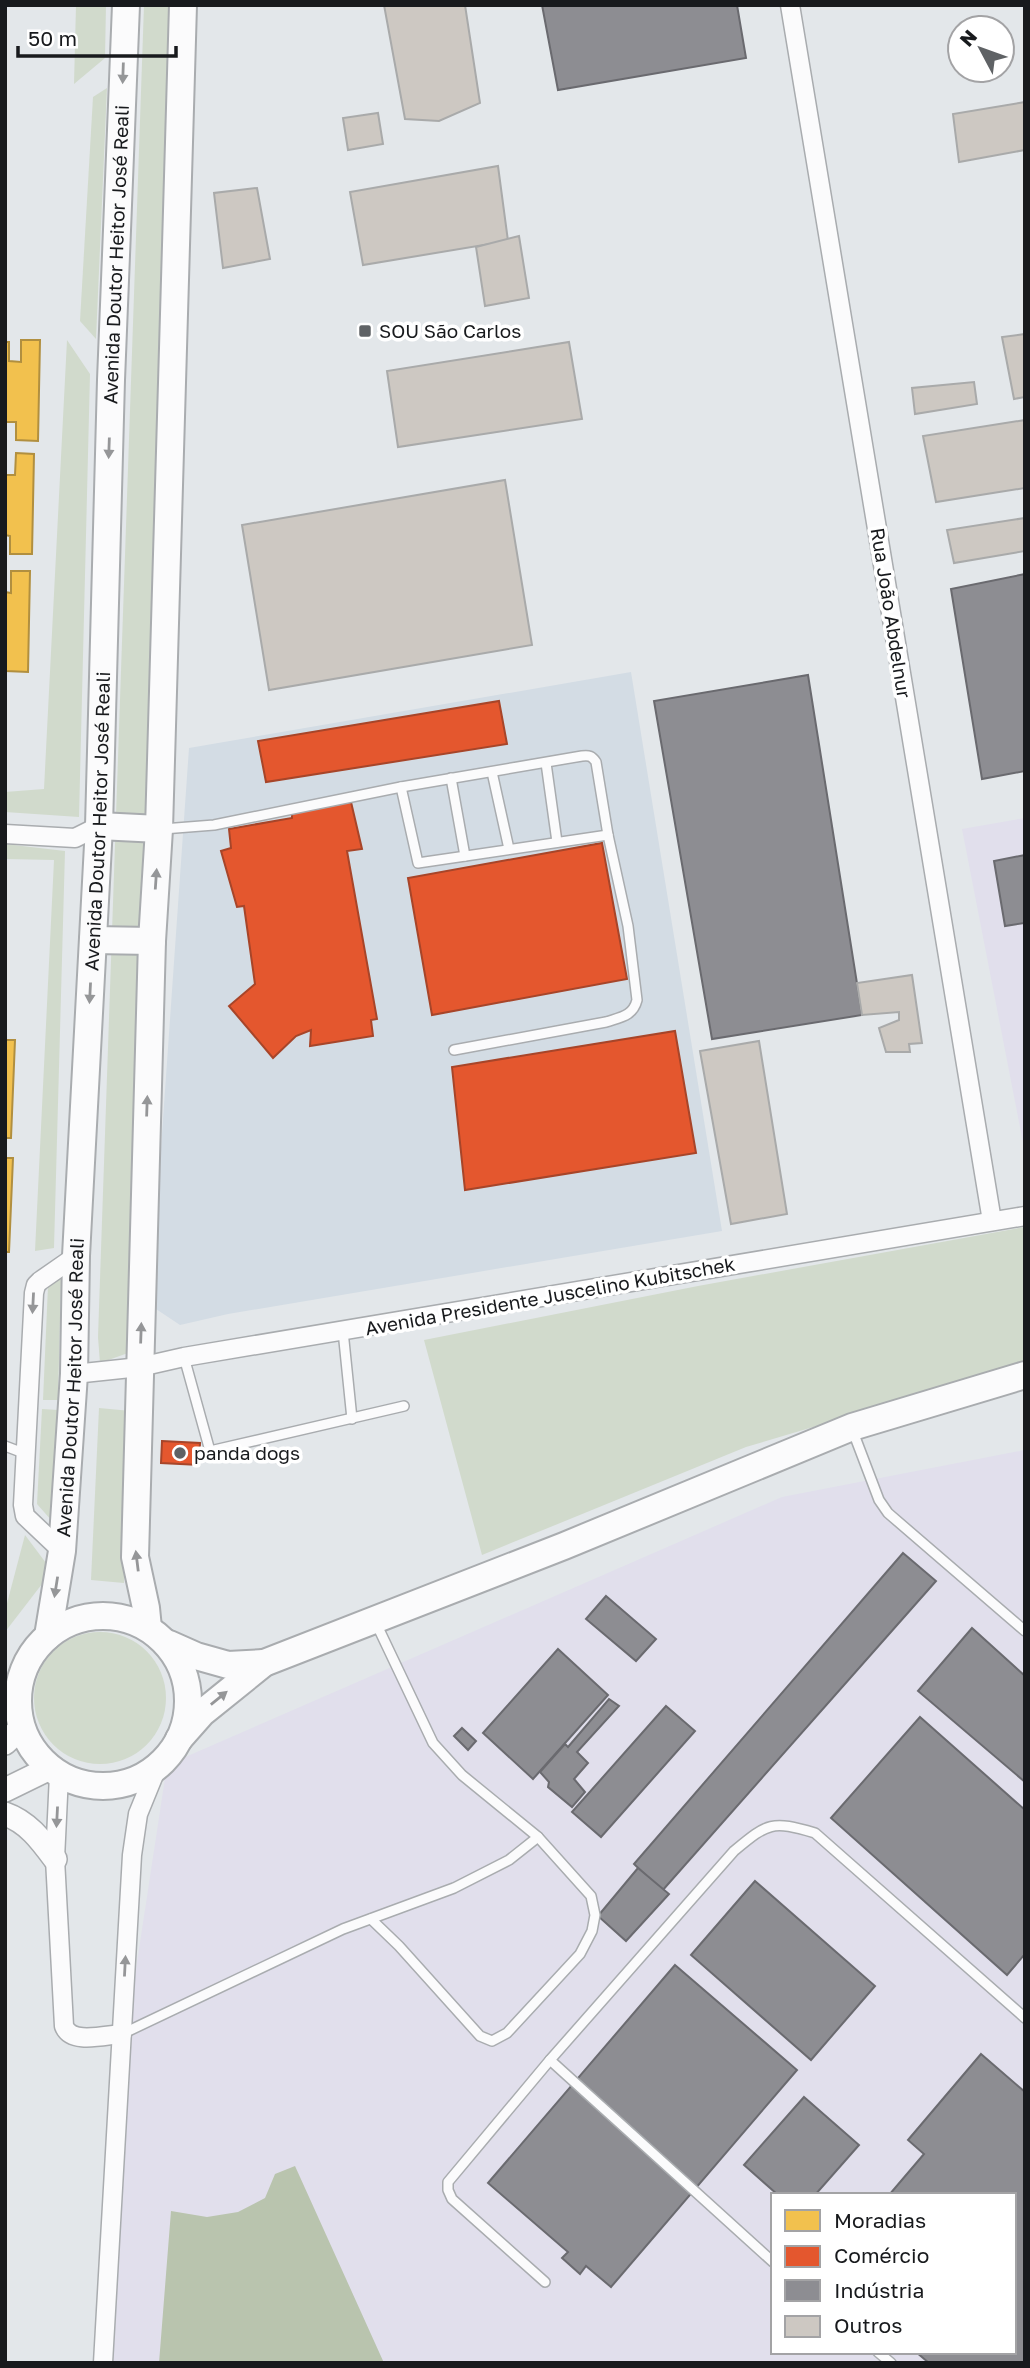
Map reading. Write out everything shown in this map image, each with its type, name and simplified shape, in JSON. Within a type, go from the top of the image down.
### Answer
[{"type":"main road","name":"Avenida Doutor Heitor José Reali","points":[[48,1636],[62,1551],[74,1374],[76,1256],[99,826],[111,380],[126,5]]},
{"type":"main road","points":[[148,1628],[135,1557],[183,5]]},
{"type":"main road","points":[[99,826],[159,829]]},
{"type":"main road","points":[[93,940],[152,942]]},
{"type":"main road","points":[[264,1663],[228,1665],[196,1656],[169,1644],[148,1628],[123,1618],[96,1615],[71,1622],[48,1636],[31,1655],[21,1678],[14,1735],[55,1772],[88,1785],[113,1785],[137,1779],[170,1753],[202,1713],[264,1663],[564,1546],[852,1427],[1025,1375]]},
{"type":"main road","points":[[169,1644],[181,1666],[188,1690],[187,1715],[179,1739]]},
{"type":"street","name":"Rua João Abdelnur","points":[[790,5],[992,1221]]},
{"type":"street","points":[[5,834],[75,838],[99,826]]},
{"type":"street","name":"Avenida Presidente Juscelino Kubitschek","points":[[74,1374],[140,1367],[184,1357],[1025,1216]]},
{"type":"street","points":[[62,1551],[25,1517],[23,1505],[34,1293],[40,1281],[76,1256]]},
{"type":"street","points":[[103,2363],[132,1856],[138,1814],[158,1765]]},
{"type":"street","points":[[5,1790],[55,1772],[55,1859],[64,2026],[66,2031],[76,2037],[122,2034]]},
{"type":"street","points":[[5,1814],[29,1828],[55,1859]]},
{"type":"lane","points":[[159,829],[214,825],[451,778],[582,755],[593,757],[628,926],[637,1000],[634,1010],[606,1022],[454,1050]]},
{"type":"lane","points":[[546,763],[557,842]]},
{"type":"lane","points":[[492,772],[509,849]]},
{"type":"lane","points":[[451,778],[465,856]]},
{"type":"lane","points":[[401,787],[418,863],[608,835]]},
{"type":"lane","points":[[343,1331],[352,1419]]},
{"type":"lane","points":[[184,1357],[210,1451],[404,1406]]},
{"type":"lane","points":[[852,1427],[879,1500],[888,1513],[1025,1631]]},
{"type":"lane","points":[[5,1446],[26,1454]]},
{"type":"lane","points":[[371,1919],[480,2036],[492,2041],[507,2034],[580,1954],[592,1931],[595,1914],[591,1896],[538,1837],[462,1775],[433,1743],[374,1620]]},
{"type":"lane","points":[[545,2282],[452,2199],[448,2182],[550,2060],[734,1852],[763,1827],[790,1826],[815,1833],[1025,2018]]},
{"type":"lane","points":[[122,2034],[343,1929],[454,1888],[509,1860],[538,1837]]},
{"type":"lane","points":[[550,2060],[771,2260]]},
{"type":"shaded area","points":[[631,672],[722,1231],[228,1314],[180,1325],[150,1305],[189,748]]},
{"type":"shaded area","points":[[1025,818],[1025,1153],[962,829]]},
{"type":"shaded area","points":[[1025,1450],[1025,2363],[112,2363],[129,2015],[167,1765],[782,1497]]},
{"type":"green space","points":[[76,5],[106,5],[105,58],[74,84]]},
{"type":"green space","points":[[144,5],[172,5],[128,1353],[100,1363],[98,1337]]},
{"type":"green space","points":[[107,88],[96,339],[80,321],[93,97]]},
{"type":"green space","points":[[67,340],[90,374],[79,817],[5,812],[5,792],[44,789]]},
{"type":"green space","points":[[5,844],[65,851],[54,1248],[35,1251],[54,860],[5,859]]},
{"type":"green space","points":[[1025,1227],[1025,1364],[746,1447],[482,1555],[424,1340],[698,1286]]},
{"type":"green space","points":[[61,1277],[58,1400],[43,1400],[48,1286]]},
{"type":"green space","points":[[99,1408],[131,1411],[124,1583],[91,1580]]},
{"type":"green space","points":[[42,1409],[58,1410],[52,1521],[37,1504]]},
{"type":"green space","points":[[25,1535],[52,1571],[5,1632],[5,1611]]},
{"type":"green space","points":[[100,1632],[125,1637],[147,1651],[161,1673],[166,1698],[161,1723],[147,1745],[125,1759],[100,1764],[75,1759],[53,1745],[39,1723],[34,1698],[39,1673],[53,1651],[75,1637]]},
{"type":"green space","points":[[295,2166],[384,2363],[159,2363],[171,2211],[207,2217],[238,2212],[265,2198],[275,2174]]},
{"type":"building: Moradias","points":[[21,340],[40,340],[38,441],[16,440],[16,422],[5,422],[5,342],[9,342],[9,361],[21,362]]},
{"type":"building: Moradias","points":[[16,453],[34,454],[32,554],[10,554],[10,536],[5,535],[5,475],[15,475]]},
{"type":"building: Moradias","points":[[11,571],[30,571],[28,672],[6,671],[5,592],[11,593]]},
{"type":"building: Moradias","points":[[5,1040],[15,1040],[11,1138],[5,1138]]},
{"type":"building: Moradias","points":[[5,1158],[13,1158],[9,1252],[5,1252]]},
{"type":"building: Comércio","points":[[499,701],[507,744],[266,782],[258,741]]},
{"type":"building: Comércio","points":[[351,802],[362,849],[347,851],[377,1019],[371,1020],[373,1036],[310,1046],[311,1030],[296,1036],[273,1058],[229,1006],[255,984],[244,906],[237,907],[221,851],[231,848],[229,829],[292,818],[292,812]]},
{"type":"building: Comércio","points":[[602,843],[627,979],[432,1015],[408,878]]},
{"type":"building: Comércio","points":[[675,1031],[696,1153],[465,1190],[452,1067]]},
{"type":"building: Comércio","name":"panda dogs","points":[[162,1441],[200,1443],[199,1465],[161,1463]]},
{"type":"building: Indústria","points":[[542,5],[737,5],[746,58],[558,90]]},
{"type":"building: Indústria","points":[[1025,574],[1025,771],[982,779],[951,589]]},
{"type":"building: Indústria","points":[[808,675],[862,1015],[712,1039],[654,701]]},
{"type":"building: Indústria","points":[[1025,855],[1025,923],[1005,926],[994,861]]},
{"type":"building: Indústria","points":[[903,1553],[936,1581],[662,1891],[634,1864]]},
{"type":"building: Indústria","points":[[606,1596],[656,1639],[636,1661],[586,1619]]},
{"type":"building: Indústria","points":[[972,1628],[1025,1676],[1025,1782],[918,1691]]},
{"type":"building: Indústria","points":[[558,1649],[608,1695],[533,1779],[483,1733]]},
{"type":"building: Indústria","points":[[609,1699],[619,1706],[577,1752],[588,1763],[574,1779],[585,1792],[572,1807],[548,1787],[549,1782],[540,1772],[565,1744],[568,1747]]},
{"type":"building: Indústria","points":[[666,1706],[695,1731],[601,1837],[572,1812]]},
{"type":"building: Indústria","points":[[920,1717],[1025,1810],[1025,1954],[1007,1975],[831,1818]]},
{"type":"building: Indústria","points":[[462,1728],[476,1741],[468,1750],[454,1736]]},
{"type":"building: Indústria","points":[[638,1868],[669,1894],[626,1941],[598,1916]]},
{"type":"building: Indústria","points":[[755,1881],[875,1986],[811,2060],[691,1955]]},
{"type":"building: Indústria","points":[[675,1965],[797,2070],[611,2287],[586,2266],[580,2274],[562,2258],[568,2252],[488,2183]]},
{"type":"building: Indústria","points":[[981,2054],[1025,2092],[1025,2363],[929,2363],[918,2354],[1016,2354],[1016,2193],[891,2193],[924,2154],[908,2140]]},
{"type":"building: Indústria","points":[[804,2097],[859,2145],[817,2193],[776,2193],[744,2165]]},
{"type":"building: Outros","points":[[384,5],[465,5],[480,103],[439,121],[405,119]]},
{"type":"building: Outros","points":[[1025,102],[1025,150],[959,162],[953,114]]},
{"type":"building: Outros","points":[[378,113],[383,144],[348,150],[343,118]]},
{"type":"building: Outros","points":[[498,166],[508,241],[363,265],[350,192]]},
{"type":"building: Outros","points":[[257,188],[270,259],[223,268],[214,193]]},
{"type":"building: Outros","points":[[519,236],[529,298],[485,306],[476,247]]},
{"type":"building: Outros","points":[[1025,334],[1025,397],[1014,399],[1002,337]]},
{"type":"building: Outros","points":[[569,342],[582,419],[398,447],[387,371]]},
{"type":"building: Outros","points":[[974,382],[977,404],[915,414],[912,388]]},
{"type":"building: Outros","points":[[1025,420],[1025,488],[936,502],[923,436]]},
{"type":"building: Outros","points":[[505,480],[532,645],[269,690],[242,525]]},
{"type":"building: Outros","points":[[1025,518],[1025,551],[954,563],[947,530]]},
{"type":"building: Outros","points":[[912,975],[922,1043],[909,1044],[910,1052],[886,1052],[879,1028],[899,1020],[899,1012],[862,1015],[857,983]]},
{"type":"building: Outros","points":[[759,1041],[787,1214],[731,1224],[700,1051]]},
{"type":"place","name":"SOU São Carlos","points":[[365,331]]},
{"type":"place","name":"panda dogs","points":[[180,1453]]}]
